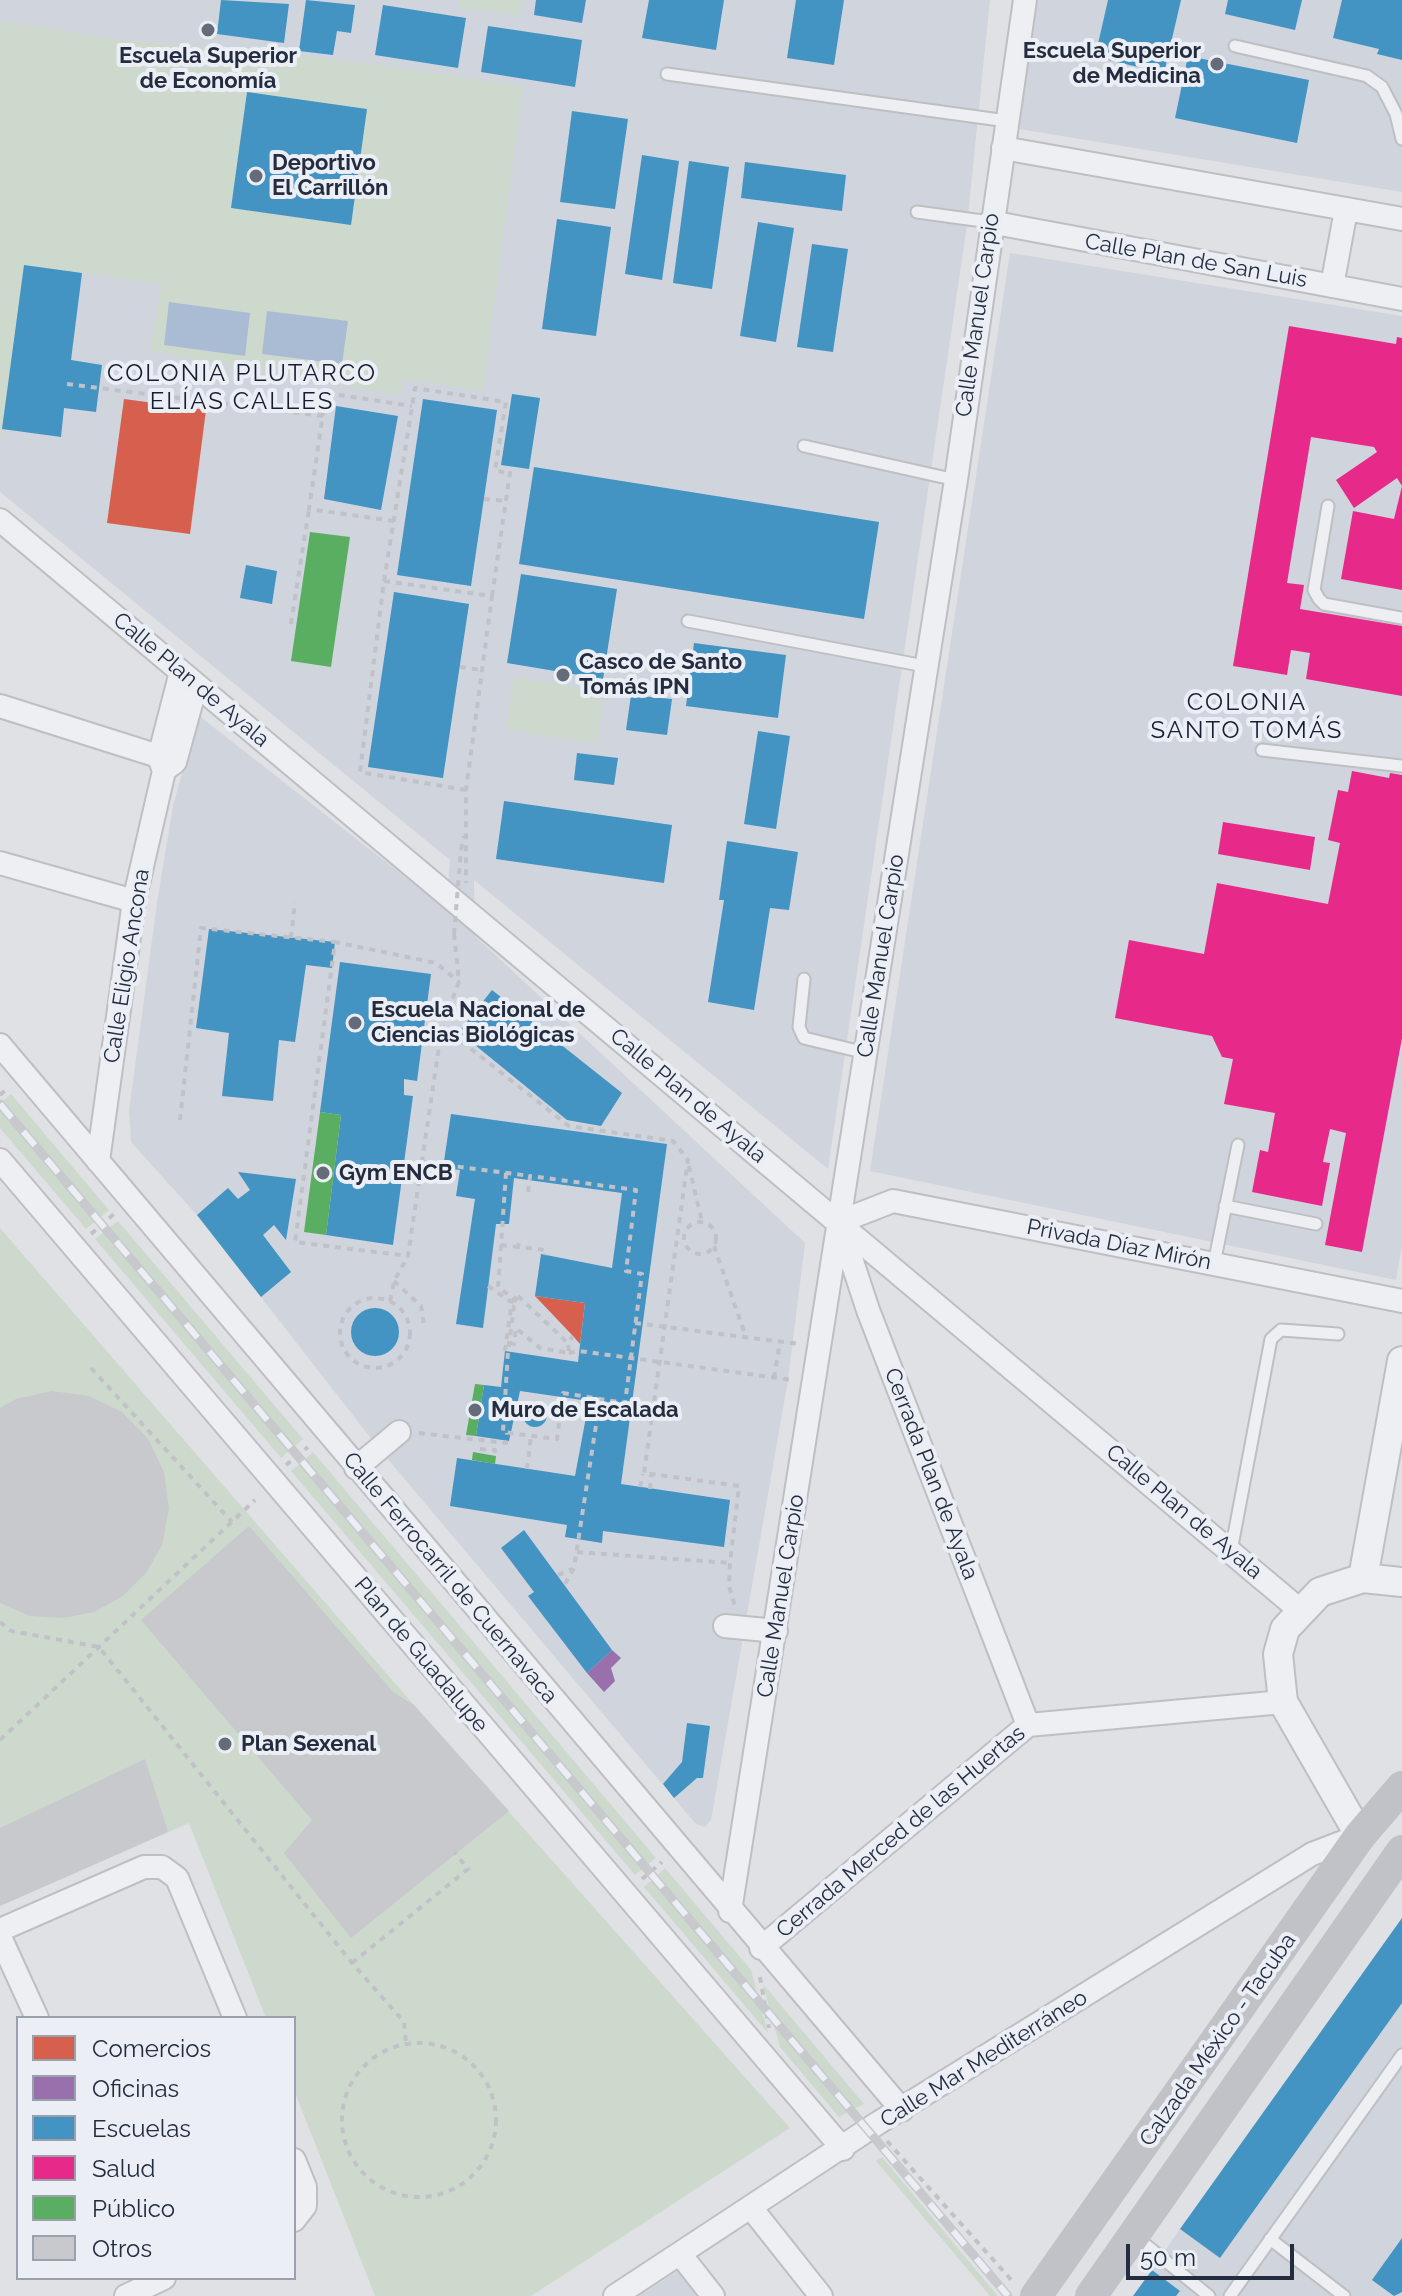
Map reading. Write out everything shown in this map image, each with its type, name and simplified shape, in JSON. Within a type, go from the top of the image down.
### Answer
[{"type":"main road","name":"Calzada México - Tacuba","points":[[1036,2296],[1360,1836],[1402,1787]]},
{"type":"main road","name":"Calzada México - Tacuba","points":[[1098,2286],[1402,1851]]},
{"type":"main road","points":[[1076,2243],[1072,2259],[1076,2274],[1095,2281],[1098,2286]]},
{"type":"street","name":"Calle Manuel Carpio","points":[[730,1911],[956,480],[990,222],[1025,0]]},
{"type":"street","points":[[1003,148],[1346,210],[1401,215]]},
{"type":"street","points":[[1332,286],[1346,210]]},
{"type":"street","name":"Calle Plan de San Luis","points":[[990,222],[1402,299]]},
{"type":"street","name":"Calle Plan de Ayala","points":[[0,520],[1301,1611]]},
{"type":"street","name":"Calle Eligio Ancona","points":[[98,1161],[134,901],[189,679]]},
{"type":"street","points":[[0,706],[166,763]]},
{"type":"street","points":[[0,863],[134,901]]},
{"type":"street","name":"Calle Ferrocarril de Cuernavaca","points":[[0,1045],[730,1911],[760,1958],[902,2110]]},
{"type":"street","name":"Plan de Guadalupe","points":[[0,1160],[843,2149]]},
{"type":"street","points":[[0,1190],[37,1204]]},
{"type":"street","name":"Privada Díaz Mirón","points":[[839,1222],[893,1201],[1402,1301]]},
{"type":"street","name":"Cerrada Plan de Ayala","points":[[839,1222],[868,1310],[1028,1725]]},
{"type":"street","points":[[1363,1578],[1402,1366]]},
{"type":"street","points":[[356,1468],[408,1432]]},
{"type":"street","points":[[1360,1836],[1283,1702],[1278,1654],[1285,1629],[1320,1592],[1363,1578],[1402,1582]]},
{"type":"street","points":[[728,1627],[776,1631]]},
{"type":"street","name":"Cerrada Merced de las Huertas","points":[[760,1958],[1028,1725],[1283,1702]]},
{"type":"street","name":"Calle Mar Mediterráneo","points":[[615,2296],[902,2110],[1312,1854],[1360,1836]]},
{"type":"street","points":[[0,1930],[144,1867],[162,1867],[177,1878],[234,2016]]},
{"type":"street","points":[[0,1937],[36,2016]]},
{"type":"street","points":[[296,2165],[305,2187],[305,2206],[296,2217]]},
{"type":"street","points":[[752,2209],[821,2296]]},
{"type":"street","points":[[680,2254],[713,2296]]},
{"type":"street","points":[[126,2296],[161,2283]]},
{"type":"lane","points":[[1235,46],[1367,76],[1382,87],[1396,114],[1402,139]]},
{"type":"lane","points":[[667,74],[1007,121]]},
{"type":"lane","points":[[917,212],[990,222]]},
{"type":"lane","points":[[804,446],[956,480]]},
{"type":"lane","points":[[1328,506],[1314,590],[1319,599],[1324,604],[1402,618]]},
{"type":"lane","points":[[688,621],[925,666]]},
{"type":"lane","points":[[1262,750],[1402,766]]},
{"type":"lane","points":[[804,979],[799,1027],[804,1038],[866,1053]]},
{"type":"lane","points":[[1214,1264],[1238,1145]]},
{"type":"lane","points":[[1225,1206],[1316,1224]]},
{"type":"lane","points":[[1231,1551],[1271,1339],[1281,1330],[1338,1334]]},
{"type":"lane","points":[[1230,2296],[1402,2055]]},
{"type":"lane","points":[[1133,2234],[1209,2296]]},
{"type":"lane","points":[[1270,2239],[1344,2296]]},
{"type":"path","points":[[67,384],[323,416]]},
{"type":"path","points":[[466,790],[360,772],[384,581],[415,388],[506,402],[495,470],[510,474]]},
{"type":"path","points":[[291,624],[326,393],[412,406]]},
{"type":"path","points":[[467,911],[466,790],[511,466]]},
{"type":"path","points":[[484,499],[506,501]]},
{"type":"path","points":[[309,509],[394,521]]},
{"type":"path","points":[[384,581],[492,596]]},
{"type":"path","points":[[460,667],[482,670]]},
{"type":"path","points":[[390,1301],[394,1281],[408,1256],[442,1026],[459,982],[454,934],[461,850],[466,830]]},
{"type":"path","points":[[291,938],[295,902]]},
{"type":"path","points":[[180,1120],[201,928],[335,942],[436,963],[459,982]]},
{"type":"path","points":[[335,942],[295,1242],[408,1256]]},
{"type":"path","points":[[442,1026],[569,1126],[673,1141],[688,1160],[702,1222],[714,1230],[714,1246],[746,1337]]},
{"type":"path","points":[[0,1095],[8,1088]]},
{"type":"path","points":[[640,1487],[688,1160]]},
{"type":"path","points":[[421,1162],[530,1176],[636,1190],[626,1271],[642,1274],[625,1403],[563,1393],[557,1439],[503,1432],[509,1343],[514,1306],[518,1302],[498,1287],[506,1173]]},
{"type":"path","points":[[528,1193],[530,1176]]},
{"type":"path","points":[[89,1236],[114,1214]]},
{"type":"path","points":[[702,1222],[692,1224],[685,1231],[686,1247],[700,1254],[714,1246]]},
{"type":"path","points":[[501,1245],[546,1250],[545,1255]]},
{"type":"path","points":[[394,1281],[421,1306],[424,1325]]},
{"type":"path","points":[[488,1286],[511,1302]]},
{"type":"path","points":[[505,1351],[511,1302],[518,1296],[568,1343],[569,1353]]},
{"type":"path","points":[[380,1298],[390,1301],[407,1318],[408,1342],[403,1353],[384,1367],[361,1365],[345,1350],[340,1329],[343,1318],[358,1302],[380,1298]]},
{"type":"path","points":[[635,1323],[821,1347]]},
{"type":"path","points":[[509,1343],[514,1344],[516,1328],[540,1348],[815,1383]]},
{"type":"path","points":[[568,1343],[573,1336]]},
{"type":"path","points":[[774,1378],[780,1342]]},
{"type":"path","points":[[91,1368],[232,1522]]},
{"type":"path","points":[[565,1584],[574,1568],[600,1399]]},
{"type":"path","points":[[408,1432],[506,1443],[507,1433]]},
{"type":"path","points":[[527,1469],[531,1436]]},
{"type":"path","points":[[480,1440],[480,1449],[495,1450],[492,1455]]},
{"type":"path","points":[[284,1467],[308,1447]]},
{"type":"path","points":[[644,1473],[739,1486],[729,1586],[736,1600],[728,1627]]},
{"type":"path","points":[[650,1489],[651,1475]]},
{"type":"path","points":[[0,1740],[255,1500]]},
{"type":"path","points":[[577,1552],[730,1563]]},
{"type":"path","points":[[558,1575],[574,1568]]},
{"type":"path","points":[[0,1622],[11,1631],[99,1647],[352,1963],[404,2022],[406,2043]]},
{"type":"path","points":[[352,1963],[468,1869],[455,1853]]},
{"type":"path","points":[[638,1883],[662,1862]]},
{"type":"path","points":[[760,1958],[778,2073]]},
{"type":"path","points":[[406,2043],[432,2043],[456,2051],[476,2067],[490,2088],[496,2113],[495,2138],[477,2171],[446,2194],[422,2198],[385,2190],[355,2165],[344,2142],[341,2116],[347,2090],[361,2068],[381,2051],[406,2043]]},
{"type":"path","points":[[888,2144],[1008,2276]]},
{"type":"shaded area","name":"Casco de Santo Tomás IPN","points":[[0,0],[990,0],[967,225],[828,1169],[474,880],[475,936],[805,1243],[788,1380],[711,1820],[705,1827],[696,1824],[380,1450],[197,1215],[131,1142],[129,1111],[157,903],[173,806],[198,715],[446,909],[450,860],[0,492]]},
{"type":"shaded area","points":[[460,0],[522,0],[519,16],[459,8]]},
{"type":"shaded area","name":"Escuela Superior de Medicina","points":[[1038,0],[1402,0],[1402,192],[1019,129]]},
{"type":"shaded area","name":"Deportivo El Carrillón","points":[[0,21],[124,40],[368,63],[523,86],[483,390],[403,379],[400,395],[150,351],[162,284],[24,265],[0,444]]},
{"type":"shaded area","points":[[1010,253],[1402,316],[1402,1245],[1396,1280],[870,1171]]},
{"type":"shaded area","points":[[514,678],[604,691],[597,744],[506,730]]},
{"type":"shaded area","points":[[11,1094],[109,1210],[86,1229],[0,1128],[0,1103]]},
{"type":"shaded area","points":[[118,1221],[303,1439],[281,1458],[95,1239]]},
{"type":"shaded area","name":"Plan Sexenal","points":[[0,1228],[414,1705],[790,2128],[531,2296],[375,2296],[296,2095],[296,2016],[265,2016],[189,1823],[0,1906]]},
{"type":"shaded area","points":[[313,1452],[656,1858],[635,1875],[291,1471]]},
{"type":"shaded area","points":[[665,1868],[751,1970],[768,2033],[644,1887]]},
{"type":"shaded area","points":[[1402,1918],[1402,2296],[1133,2296],[1180,2229]]},
{"type":"shaded area","points":[[763,1984],[864,2104],[839,2117],[780,2047]]},
{"type":"shaded area","points":[[882,2157],[996,2296],[990,2296],[876,2161]]},
{"type":"shaded area","points":[[686,2266],[709,2296],[639,2296]]},
{"type":"water","points":[[169,302],[250,313],[245,356],[164,345]]},
{"type":"water","points":[[267,311],[348,321],[342,364],[262,354]]},
{"type":"building: Comercios","points":[[124,399],[206,410],[190,534],[107,523]]},
{"type":"building: Comercios","points":[[535,1296],[585,1303],[580,1344],[573,1336]]},
{"type":"building: Oficinas","points":[[612,1650],[621,1658],[611,1668],[615,1681],[604,1692],[587,1673]]},
{"type":"building: Escuelas","points":[[221,0],[289,4],[284,43],[217,34]]},
{"type":"building: Escuelas","points":[[306,0],[355,5],[351,33],[337,31],[333,55],[299,51]]},
{"type":"building: Escuelas","points":[[536,0],[586,0],[582,23],[534,15]]},
{"type":"building: Escuelas","points":[[649,0],[724,0],[716,50],[642,38]]},
{"type":"building: Escuelas","points":[[796,0],[844,0],[834,65],[787,58]]},
{"type":"building: Escuelas","points":[[1108,0],[1181,0],[1164,73],[1095,57]]},
{"type":"building: Escuelas","points":[[1228,0],[1302,0],[1295,30],[1225,14]]},
{"type":"building: Escuelas","points":[[1342,0],[1402,0],[1402,60],[1377,54],[1379,49],[1333,38]]},
{"type":"building: Escuelas","points":[[383,5],[466,18],[458,68],[375,55]]},
{"type":"building: Escuelas","points":[[488,26],[582,40],[575,87],[481,72]]},
{"type":"building: Escuelas","points":[[1188,56],[1309,80],[1297,143],[1175,118]]},
{"type":"building: Escuelas","points":[[247,92],[367,109],[351,225],[231,208]]},
{"type":"building: Escuelas","points":[[572,111],[628,119],[615,209],[560,202]]},
{"type":"building: Escuelas","points":[[642,155],[679,161],[662,280],[625,274]]},
{"type":"building: Escuelas","points":[[689,161],[729,167],[712,289],[673,283]]},
{"type":"building: Escuelas","points":[[745,162],[846,175],[842,211],[741,198]]},
{"type":"building: Escuelas","points":[[557,219],[611,227],[596,336],[542,329]]},
{"type":"building: Escuelas","points":[[758,222],[794,228],[776,342],[740,336]]},
{"type":"building: Escuelas","points":[[812,244],[848,249],[833,352],[797,347]]},
{"type":"building: Escuelas","points":[[24,265],[82,273],[71,360],[102,365],[96,412],[64,408],[61,437],[2,429]]},
{"type":"building: Escuelas","points":[[512,394],[540,398],[529,469],[501,465]]},
{"type":"building: Escuelas","points":[[423,399],[497,410],[471,586],[397,575]]},
{"type":"building: Escuelas","points":[[336,406],[398,416],[381,510],[324,499]]},
{"type":"building: Escuelas","points":[[534,467],[879,522],[864,619],[519,564]]},
{"type":"building: Escuelas","points":[[246,565],[277,571],[272,604],[240,598]]},
{"type":"building: Escuelas","points":[[521,574],[617,589],[603,679],[507,663]]},
{"type":"building: Escuelas","points":[[394,592],[469,604],[443,778],[368,767]]},
{"type":"building: Escuelas","points":[[694,643],[786,655],[778,718],[686,706]]},
{"type":"building: Escuelas","points":[[631,695],[672,699],[667,735],[626,730]]},
{"type":"building: Escuelas","points":[[758,731],[790,736],[776,829],[744,824]]},
{"type":"building: Escuelas","points":[[577,753],[618,758],[614,785],[574,780]]},
{"type":"building: Escuelas","points":[[504,801],[672,825],[664,883],[496,859]]},
{"type":"building: Escuelas","points":[[727,841],[798,852],[789,910],[770,908],[754,1010],[708,1002],[724,900],[719,900]]},
{"type":"building: Escuelas","points":[[209,929],[335,942],[332,968],[306,965],[295,1042],[279,1040],[273,1101],[222,1096],[229,1033],[196,1028]]},
{"type":"building: Escuelas","points":[[340,962],[431,974],[417,1081],[404,1079],[404,1095],[413,1096],[393,1245],[326,1235],[341,1115],[320,1112]]},
{"type":"building: Escuelas","points":[[492,990],[622,1093],[601,1126],[567,1120],[459,1032]]},
{"type":"building: Escuelas","points":[[451,1114],[667,1144],[621,1484],[730,1500],[724,1547],[603,1531],[602,1543],[565,1537],[567,1525],[450,1506],[457,1458],[575,1476],[589,1401],[520,1391],[509,1441],[476,1436],[484,1385],[501,1387],[505,1351],[578,1362],[585,1303],[535,1296],[541,1254],[612,1268],[622,1193],[514,1178],[509,1224],[496,1224],[483,1328],[456,1324],[475,1199],[456,1196],[460,1170],[443,1168]]},
{"type":"building: Escuelas","points":[[238,1172],[296,1179],[286,1240],[274,1225],[263,1235],[291,1272],[261,1297],[197,1215],[228,1188],[238,1199],[250,1190]]},
{"type":"building: Escuelas","points":[[375,1308],[392,1315],[399,1332],[392,1349],[375,1356],[358,1349],[351,1332],[358,1315]]},
{"type":"building: Escuelas","points":[[535,1403],[543,1407],[547,1415],[543,1423],[535,1427],[527,1423],[523,1415],[527,1407]]},
{"type":"building: Escuelas","points":[[524,1530],[612,1650],[587,1673],[528,1596],[534,1592],[501,1548]]},
{"type":"building: Escuelas","points":[[687,1723],[710,1726],[703,1778],[697,1778],[674,1798],[663,1784],[682,1762]]},
{"type":"building: Escuelas","points":[[1402,1918],[1402,2003],[1220,2258],[1180,2229]]},
{"type":"building: Escuelas","points":[[1402,2238],[1402,2292],[1394,2296],[1372,2280]]},
{"type":"building: Escuelas","points":[[1152,2270],[1180,2291],[1176,2296],[1133,2296]]},
{"type":"building: Salud","points":[[1289,326],[1396,344],[1397,337],[1402,338],[1402,486],[1397,478],[1354,508],[1336,480],[1377,452],[1374,447],[1311,437],[1287,583],[1304,585],[1300,609],[1402,626],[1402,696],[1306,679],[1310,653],[1291,650],[1287,675],[1233,666]]},
{"type":"building: Salud","points":[[1402,486],[1402,590],[1341,579],[1353,511],[1394,519]]},
{"type":"building: Salud","points":[[1352,771],[1389,778],[1390,773],[1402,775],[1402,1038],[1362,1252],[1325,1245],[1346,1133],[1330,1129],[1323,1162],[1330,1163],[1322,1206],[1252,1192],[1260,1150],[1268,1152],[1275,1113],[1224,1104],[1233,1059],[1222,1057],[1212,1036],[1115,1018],[1129,940],[1204,954],[1217,883],[1328,904],[1340,843],[1328,840],[1338,790],[1348,792]]},
{"type":"building: Salud","points":[[1223,822],[1315,837],[1310,870],[1218,854]]},
{"type":"building: Público","points":[[310,532],[350,537],[331,667],[291,661]]},
{"type":"building: Público","name":"Gym ENCB","points":[[320,1112],[341,1115],[326,1235],[304,1232]]},
{"type":"building: Público","name":"Muro de Escalada","points":[[475,1384],[484,1385],[476,1436],[466,1435]]},
{"type":"building: Público","points":[[473,1452],[496,1456],[495,1464],[472,1460]]},
{"type":"building: Otros","points":[[52,1391],[89,1396],[122,1412],[148,1439],[164,1472],[169,1509],[162,1545],[146,1573],[123,1596],[94,1612],[63,1618],[30,1616],[0,1603],[0,1408],[16,1399]]},
{"type":"building: Otros","points":[[249,1526],[393,1692],[414,1705],[509,1811],[351,1938],[284,1853],[312,1820],[141,1620]]},
{"type":"building: Otros","points":[[145,1759],[168,1832],[0,1906],[0,1828]]},
{"type":"railway","points":[[0,1104],[1008,2296]]},
{"type":"place","name":"Escuela Superior de Economía","points":[[208,30]]},
{"type":"place","name":"Escuela Superior de Medicina","points":[[1217,64]]},
{"type":"place","name":"Deportivo El Carrillón","points":[[256,176]]},
{"type":"place","name":"Casco de Santo Tomás IPN","points":[[563,675]]},
{"type":"place","name":"Escuela Nacional de Ciencias Biológicas","points":[[355,1023]]},
{"type":"place","name":"Gym ENCB","points":[[323,1173]]},
{"type":"place","name":"Muro de Escalada","points":[[475,1410]]},
{"type":"place","name":"Plan Sexenal","points":[[225,1744]]},
{"type":"district","name":"COLONIA PLUTARCO ELÍAS CALLES","points":[[242,388]]},
{"type":"district","name":"COLONIA SANTO TOMÁS","points":[[1247,717]]}]
